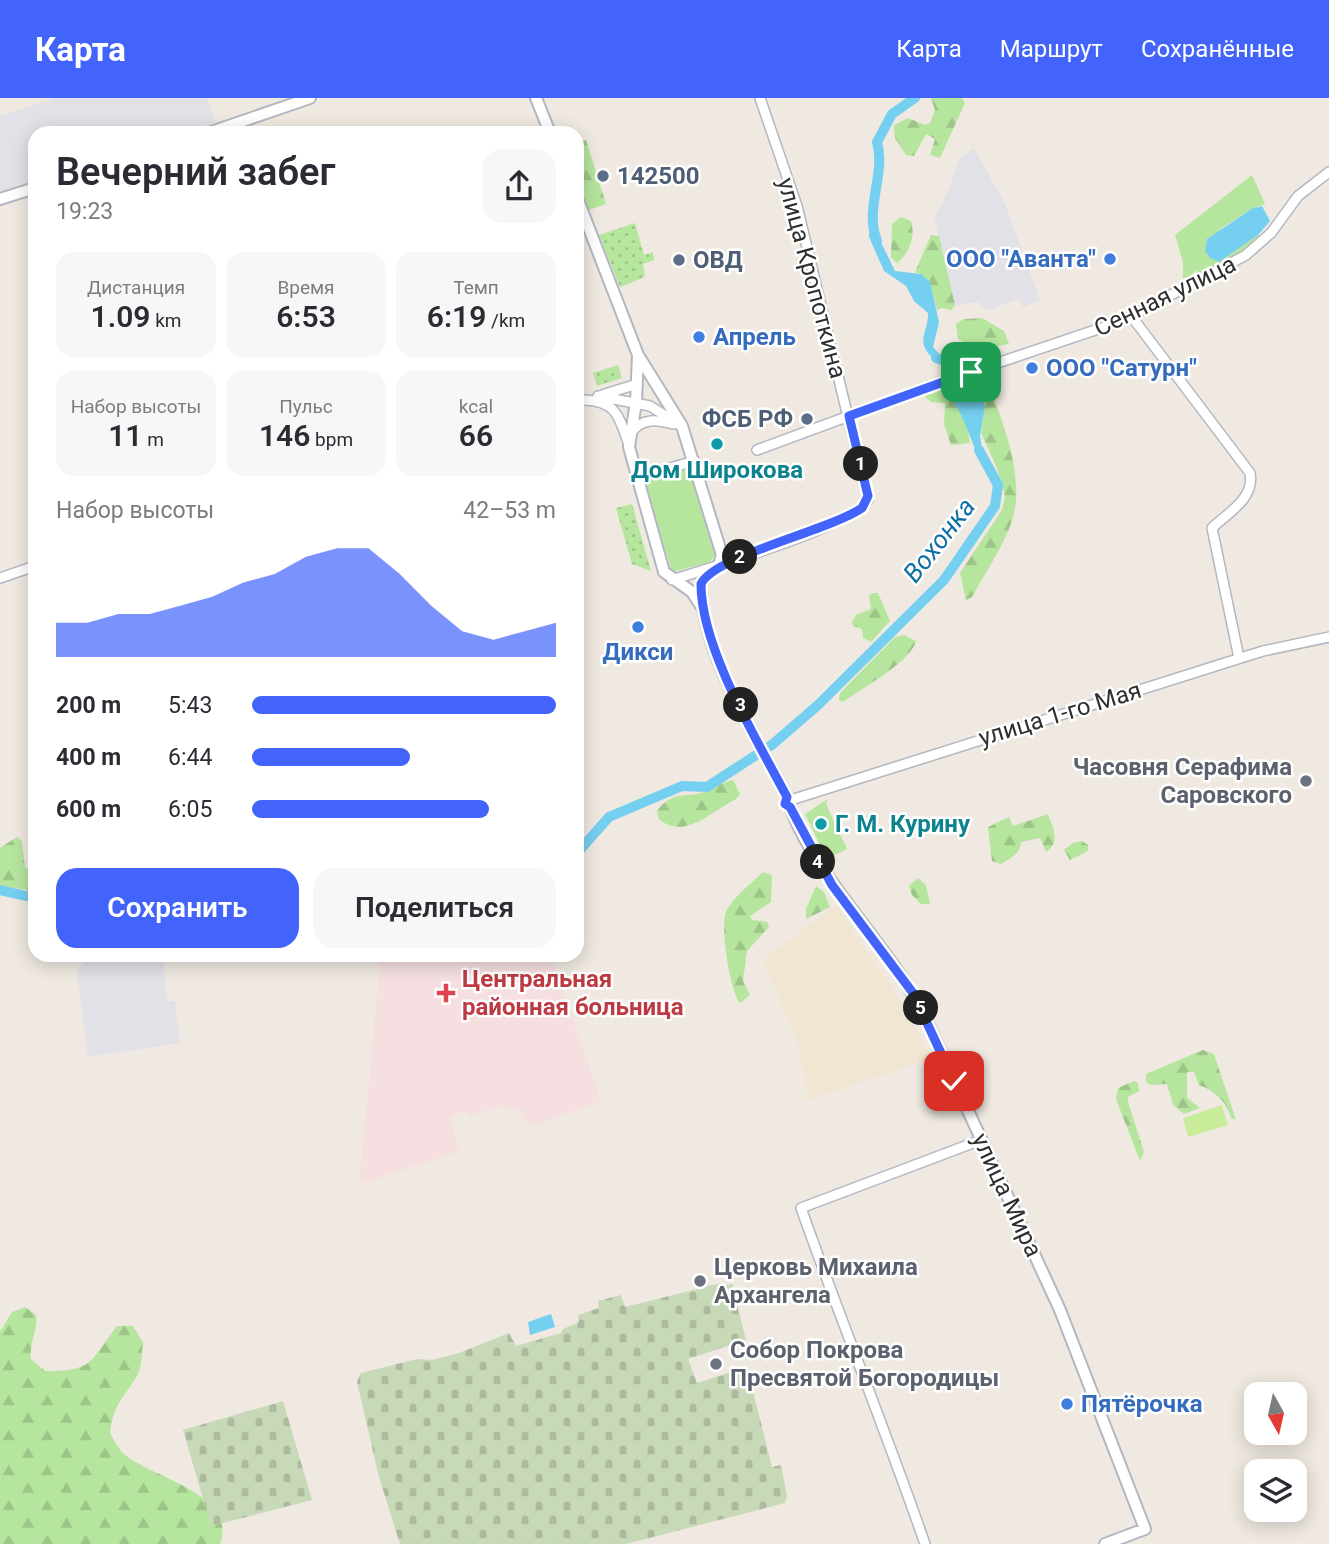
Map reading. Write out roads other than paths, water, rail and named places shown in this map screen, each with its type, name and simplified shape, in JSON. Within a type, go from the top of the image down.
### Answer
[{"type":"main road","points":[[228,126],[310,98]]},
{"type":"main road","points":[[536,98],[547,126]]},
{"type":"main road","points":[[0,199],[28,190]]},
{"type":"main road","points":[[584,216],[638,355],[682,426],[695,461],[722,555],[721,563],[701,584],[703,609]]},
{"type":"main road","points":[[638,355],[636,402],[629,447],[664,572],[692,592],[703,609]]},
{"type":"main road","name":"улица Мира","points":[[703,609],[722,667],[832,885],[913,993],[1057,1302],[1144,1529],[1105,1544]]},
{"type":"street","name":"улица Кропоткина","points":[[721,563],[816,530],[857,512],[868,500],[797,206],[760,98]]},
{"type":"street","name":"Сенная улица","points":[[757,450],[941,382],[1090,334],[1132,317],[1246,255],[1271,233],[1298,196],[1329,172]]},
{"type":"street","points":[[1132,317],[1243,460],[1252,484],[1248,494],[1212,528],[1239,658]]},
{"type":"street","points":[[584,400],[637,384]]},
{"type":"street","points":[[598,396],[650,406],[682,426]]},
{"type":"street","points":[[584,401],[599,400],[614,409],[629,447]]},
{"type":"street","points":[[631,432],[636,426],[656,420],[682,426]]},
{"type":"street","points":[[637,477],[695,461]]},
{"type":"street","points":[[672,580],[721,563]]},
{"type":"street","points":[[0,578],[28,568]]},
{"type":"street","name":"улица 1-го Мая","points":[[791,801],[1239,658],[1329,637]]},
{"type":"street","points":[[925,1544],[868,1382],[828,1285],[801,1208],[981,1140]]},
{"type":"water","points":[[1262,206],[1270,221],[1258,235],[1219,262],[1210,258],[1205,251],[1207,239],[1253,208]]},
{"type":"water","points":[[874,228],[895,271],[921,274],[930,282],[939,322],[933,347],[941,356],[953,357],[949,362],[937,361],[925,349],[923,343],[928,313],[914,301],[906,286],[884,271],[869,237],[869,231]]},
{"type":"water","points":[[968,388],[981,393],[985,407],[980,436],[984,461],[980,460],[955,404],[956,395]]},
{"type":"water","points":[[551,1314],[555,1327],[530,1335],[528,1322]]},
{"type":"waterway","name":"Вохонка","points":[[877,241],[873,217],[879,166],[877,142],[892,114],[915,98]]},
{"type":"waterway","name":"Вохонка","points":[[936,358],[951,363],[968,401]]},
{"type":"waterway","name":"Вохонка","points":[[584,845],[609,817],[682,786],[707,787],[773,744],[818,705],[944,580],[995,506],[998,485],[979,450]]},
{"type":"waterway","name":"Вохонка","points":[[0,890],[28,896]]},
{"type":"place","name":"142500","points":[[603,176]]},
{"type":"place","name":"ООО \"Аванта\"","points":[[1110,259]]},
{"type":"place","name":"ОВД","points":[[679,260]]},
{"type":"place","name":"Апрель","points":[[699,337]]},
{"type":"place","name":"ООО \"Сатурн\"","points":[[1032,368]]},
{"type":"place","name":"ФСБ РФ","points":[[807,419]]},
{"type":"place","name":"Дом Широкова","points":[[717,444]]},
{"type":"place","name":"Дикси","points":[[638,627]]},
{"type":"place","name":"Часовня Серафима Саровского","points":[[1306,781]]},
{"type":"place","name":"Г. М. Курину","points":[[821,824]]},
{"type":"place","name":"Центральная районная больница","points":[[446,993]]},
{"type":"place","name":"Церковь Михаила Архангела","points":[[700,1281]]},
{"type":"place","name":"Собор Покрова Пресвятой Богородицы","points":[[716,1364]]},
{"type":"place","name":"Пятёрочка","points":[[1067,1404]]}]
